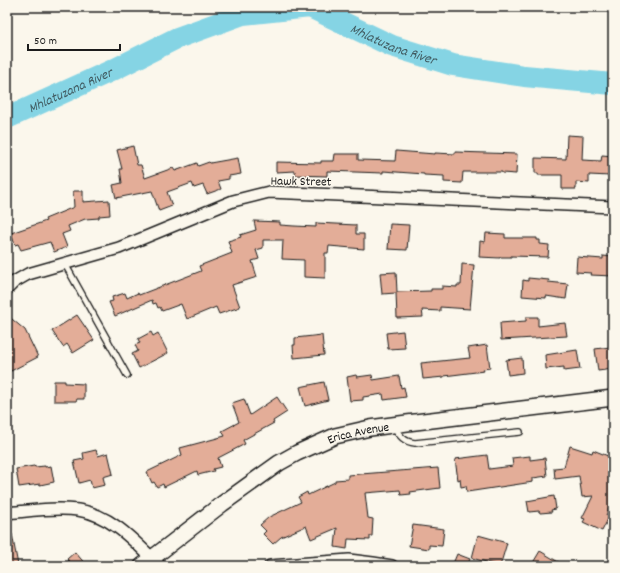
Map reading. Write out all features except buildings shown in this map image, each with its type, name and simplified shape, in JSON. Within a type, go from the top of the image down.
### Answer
[{"type":"street","name":"Hawk Street","points":[[7,289],[14,282],[28,274],[119,248],[233,201],[269,192],[613,207]]},
{"type":"street","name":"Erica Avenue","points":[[151,563],[222,504],[279,463],[335,436],[370,428],[613,398]]},
{"type":"street","points":[[7,514],[49,510],[77,510],[97,515],[123,531],[138,543],[151,563]]},
{"type":"street","points":[[270,566],[350,560],[373,562],[392,566]]},
{"type":"lane","points":[[65,264],[127,375]]},
{"type":"lane","points":[[393,425],[403,439],[408,442],[415,443],[520,432]]},
{"type":"waterway","name":"Mhlatuzana River","points":[[7,118],[115,69],[177,38],[243,14],[310,7],[392,46],[453,65],[524,76],[613,84]]}]
